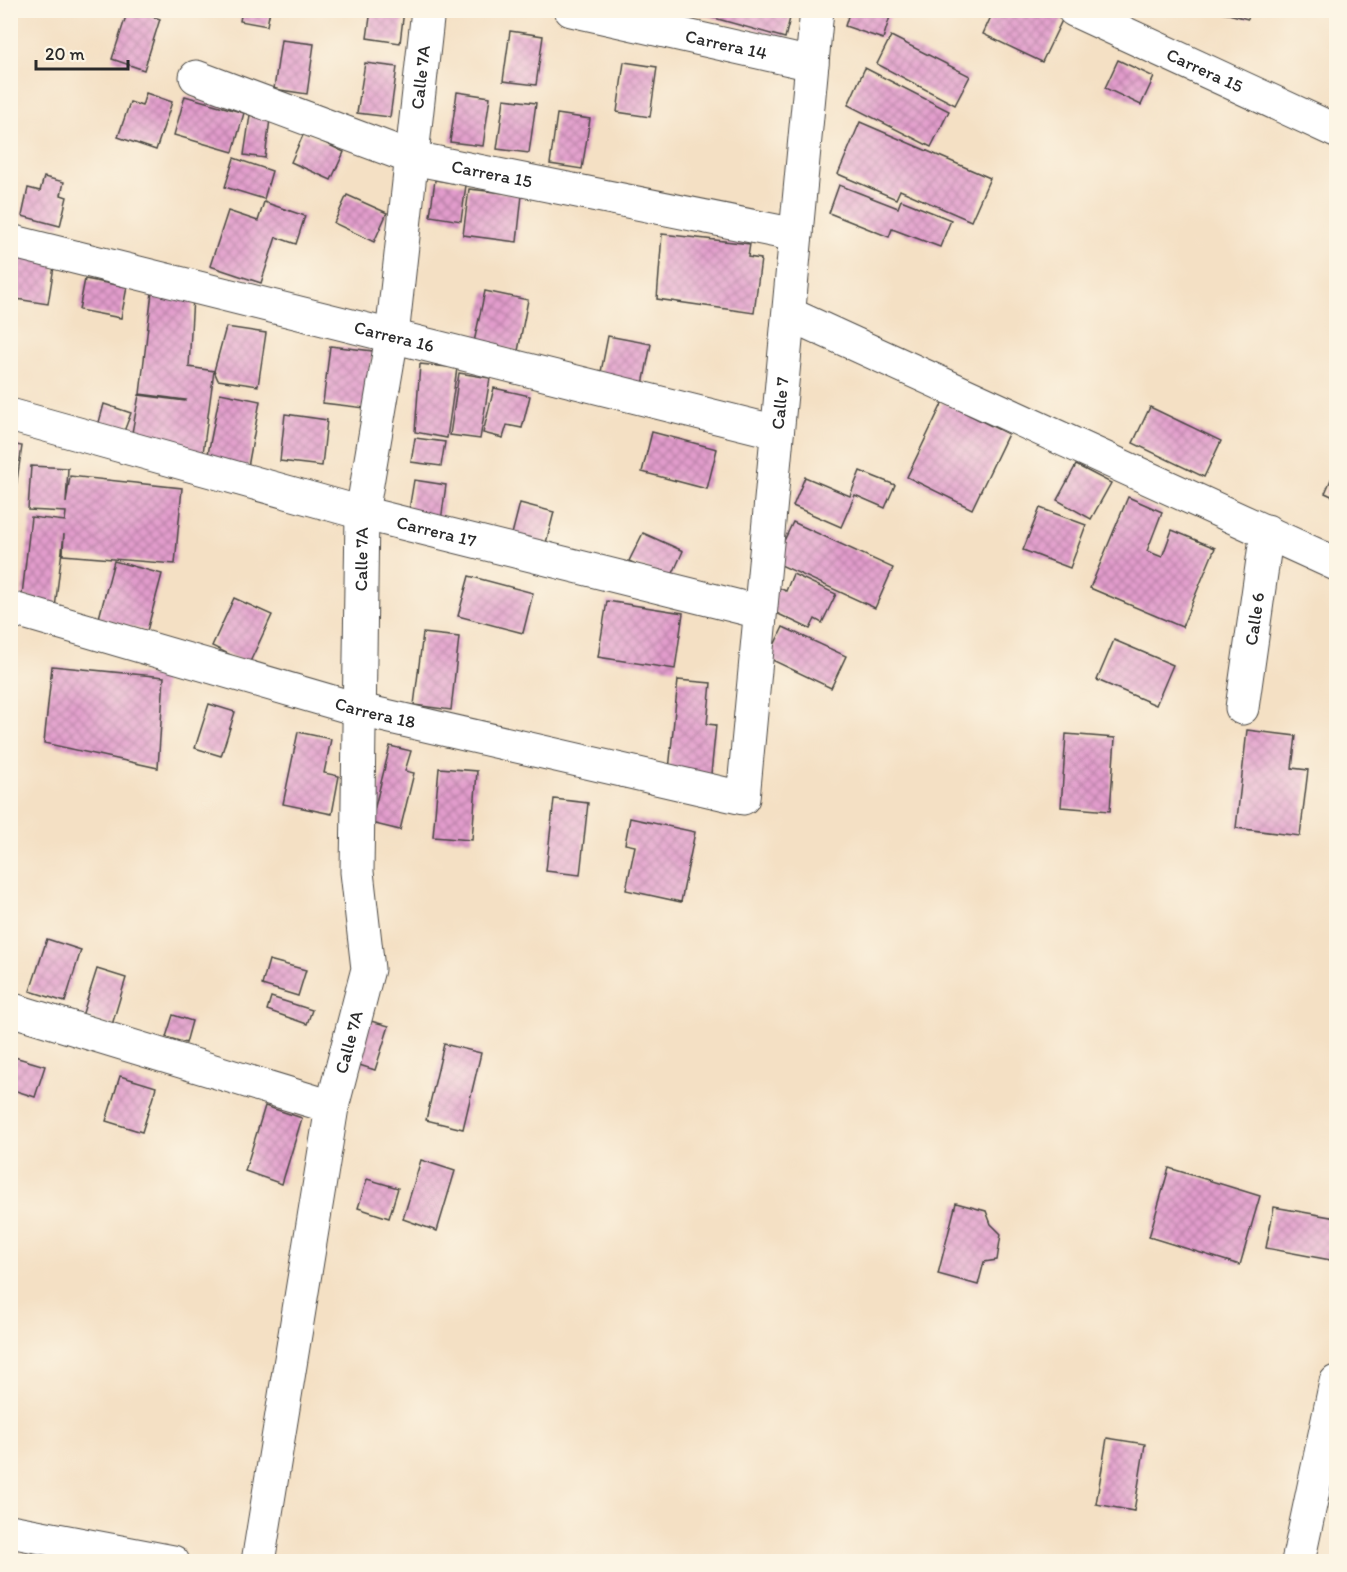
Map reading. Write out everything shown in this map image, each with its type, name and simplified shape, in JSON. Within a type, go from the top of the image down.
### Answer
[{"type":"street","name":"Calle 7A","points":[[258,1562],[332,1107],[368,969],[357,872],[362,513],[392,336],[428,10]]},
{"type":"street","name":"Carrera 14","points":[[571,10],[812,64]]},
{"type":"street","name":"Calle 7","points":[[743,798],[817,10]]},
{"type":"street","name":"Carrera 15","points":[[1074,10],[1336,131]]},
{"type":"street","name":"Carrera 15","points":[[196,77],[413,158],[796,235]]},
{"type":"street","name":"Carrera 16","points":[[10,241],[777,432]]},
{"type":"street","points":[[789,314],[1336,564]]},
{"type":"street","name":"Carrera 17","points":[[10,415],[362,513],[760,612]]},
{"type":"street","name":"Calle 6","points":[[1242,708],[1267,531]]},
{"type":"street","name":"Carrera 18","points":[[10,608],[360,710],[743,798]]},
{"type":"street","points":[[10,1009],[332,1107]]},
{"type":"street","points":[[1298,1562],[1336,1382]]},
{"type":"street","points":[[10,1531],[173,1562]]},
{"type":"building","points":[[128,10],[160,19],[144,70],[112,59]]},
{"type":"building","points":[[242,10],[270,10],[267,26],[240,21]]},
{"type":"building","points":[[371,10],[404,10],[400,43],[367,38]]},
{"type":"building","points":[[686,10],[792,10],[785,38]]},
{"type":"building","points":[[850,10],[892,10],[883,39],[845,26]]},
{"type":"building","points":[[994,10],[1054,10],[1064,16],[1042,62],[983,34]]},
{"type":"building","points":[[1213,10],[1250,10],[1248,19]]},
{"type":"building","points":[[510,31],[543,36],[536,85],[503,81]]},
{"type":"building","points":[[891,36],[970,76],[955,105],[877,64]]},
{"type":"building","points":[[281,40],[314,44],[307,94],[274,89]]},
{"type":"building","points":[[1118,60],[1154,77],[1141,105],[1105,88]]},
{"type":"building","points":[[624,62],[657,67],[650,117],[617,112]]},
{"type":"building","points":[[365,63],[397,67],[390,117],[357,113]]},
{"type":"building","points":[[865,68],[949,111],[931,147],[848,105]]},
{"type":"building","points":[[457,92],[490,97],[483,146],[450,142]]},
{"type":"building","points":[[146,93],[172,102],[156,150],[118,137],[130,102],[142,106]]},
{"type":"building","points":[[185,96],[244,113],[233,152],[174,135]]},
{"type":"building","points":[[504,99],[536,103],[529,153],[497,149]]},
{"type":"building","points":[[557,114],[590,119],[582,169],[550,164]]},
{"type":"building","points":[[250,115],[270,119],[265,158],[244,155]]},
{"type":"building","points":[[860,122],[990,178],[971,221],[900,190],[896,199],[838,174]]},
{"type":"building","points":[[304,133],[344,152],[331,180],[291,162]]},
{"type":"building","points":[[234,158],[272,171],[264,199],[225,187]]},
{"type":"building","points":[[44,177],[64,182],[61,195],[67,197],[60,226],[22,216],[28,188],[40,191]]},
{"type":"building","points":[[435,180],[466,185],[461,221],[430,216]]},
{"type":"building","points":[[839,185],[898,208],[901,200],[951,220],[940,247],[892,229],[889,237],[829,213]]},
{"type":"building","points":[[469,189],[522,195],[517,242],[463,235]]},
{"type":"building","points":[[347,195],[387,213],[374,242],[334,223]]},
{"type":"building","points":[[264,202],[305,216],[296,244],[276,237],[261,283],[210,266],[228,211],[258,221]]},
{"type":"building","points":[[662,234],[750,244],[748,257],[761,259],[754,313],[657,299]]},
{"type":"building","points":[[10,252],[55,260],[48,304],[10,298]]},
{"type":"building","points":[[85,279],[127,287],[121,318],[79,310]]},
{"type":"building","points":[[485,291],[528,300],[518,351],[474,342]]},
{"type":"building","points":[[152,292],[193,297],[189,367],[214,371],[203,453],[131,438],[139,395],[186,400],[140,394]]},
{"type":"building","points":[[226,327],[266,333],[258,386],[218,380],[214,371]]},
{"type":"building","points":[[608,336],[651,344],[643,385],[600,377]]},
{"type":"building","points":[[330,346],[373,351],[365,408],[323,403]]},
{"type":"building","points":[[420,364],[457,368],[447,438],[415,432]]},
{"type":"building","points":[[459,373],[490,378],[480,439],[450,435]]},
{"type":"building","points":[[494,388],[530,396],[522,428],[507,425],[503,438],[483,433]]},
{"type":"building","points":[[220,393],[260,401],[248,467],[207,459]]},
{"type":"building","points":[[943,402],[1008,434],[972,509],[907,477]]},
{"type":"building","points":[[104,404],[131,413],[123,434],[98,426]]},
{"type":"building","points":[[1150,407],[1221,441],[1204,477],[1133,443]]},
{"type":"building","points":[[285,414],[327,420],[322,466],[280,461]]},
{"type":"building","points":[[652,432],[717,449],[707,489],[642,472]]},
{"type":"building","points":[[415,438],[445,442],[441,466],[411,462]]},
{"type":"building","points":[[10,444],[22,446],[12,514],[10,514]]},
{"type":"building","points":[[1076,465],[1111,483],[1091,519],[1057,500]]},
{"type":"building","points":[[31,466],[68,468],[66,503],[70,476],[182,488],[175,564],[63,555],[64,534],[55,608],[22,595],[31,517],[65,521],[66,512],[28,510]]},
{"type":"building","points":[[1336,468],[1336,498],[1325,493]]},
{"type":"building","points":[[860,471],[895,485],[885,508],[855,495],[841,527],[793,506],[805,477],[850,496]]},
{"type":"building","points":[[414,480],[446,485],[441,521],[408,516]]},
{"type":"building","points":[[1128,497],[1162,512],[1147,551],[1162,557],[1172,530],[1215,548],[1182,627],[1090,588]]},
{"type":"building","points":[[520,503],[554,512],[545,547],[511,538]]},
{"type":"building","points":[[1040,508],[1086,525],[1070,568],[1023,550]]},
{"type":"building","points":[[793,522],[893,568],[875,608],[774,562]]},
{"type":"building","points":[[643,533],[683,551],[670,580],[629,561]]},
{"type":"building","points":[[114,561],[162,574],[147,631],[99,618]]},
{"type":"building","points":[[793,574],[836,594],[822,623],[815,619],[810,629],[772,611],[775,586],[786,591]]},
{"type":"building","points":[[469,576],[533,593],[523,633],[458,616]]},
{"type":"building","points":[[234,598],[272,615],[249,664],[212,646]]},
{"type":"building","points":[[607,601],[683,613],[675,669],[598,657]]},
{"type":"building","points":[[783,627],[846,656],[831,688],[768,658]]},
{"type":"building","points":[[423,633],[459,637],[451,710],[414,705]]},
{"type":"building","points":[[1114,640],[1173,665],[1156,705],[1097,680]]},
{"type":"building","points":[[52,666],[164,677],[158,768],[44,743]]},
{"type":"building","points":[[678,680],[711,683],[707,724],[716,725],[711,774],[669,770]]},
{"type":"building","points":[[209,704],[235,712],[221,756],[195,748]]},
{"type":"building","points":[[1247,730],[1296,736],[1292,768],[1308,770],[1300,836],[1236,828]]},
{"type":"building","points":[[298,732],[331,739],[324,773],[339,776],[332,814],[283,804]]},
{"type":"building","points":[[1066,734],[1115,738],[1110,811],[1061,807]]},
{"type":"building","points":[[390,746],[411,751],[405,771],[414,773],[400,830],[371,823]]},
{"type":"building","points":[[439,768],[477,771],[472,840],[433,837]]},
{"type":"building","points":[[554,799],[588,803],[580,875],[546,871]]},
{"type":"building","points":[[630,818],[695,832],[681,902],[626,890],[635,846],[625,844]]},
{"type":"building","points":[[47,939],[81,950],[65,1002],[30,991]]},
{"type":"building","points":[[269,960],[306,970],[298,996],[262,985]]},
{"type":"building","points":[[97,969],[126,978],[112,1025],[82,1016]]},
{"type":"building","points":[[271,997],[312,1010],[307,1024],[267,1010]]},
{"type":"building","points":[[173,1015],[192,1021],[186,1043],[166,1037]]},
{"type":"building","points":[[367,1020],[389,1026],[375,1070],[353,1063]]},
{"type":"building","points":[[444,1044],[481,1053],[463,1129],[426,1120]]},
{"type":"building","points":[[11,1056],[45,1066],[35,1097],[10,1089]]},
{"type":"building","points":[[120,1076],[156,1087],[142,1132],[106,1121]]},
{"type":"building","points":[[265,1106],[302,1118],[282,1184],[245,1171]]},
{"type":"building","points":[[421,1160],[455,1171],[437,1231],[403,1219]]},
{"type":"building","points":[[1169,1168],[1260,1196],[1240,1265],[1149,1237]]},
{"type":"building","points":[[367,1179],[398,1188],[389,1218],[358,1208]]},
{"type":"building","points":[[956,1203],[986,1211],[991,1224],[1001,1234],[997,1260],[984,1262],[978,1285],[938,1274]]},
{"type":"building","points":[[1274,1207],[1336,1218],[1336,1261],[1266,1248]]},
{"type":"building","points":[[1107,1438],[1145,1444],[1134,1511],[1096,1504]]}]
